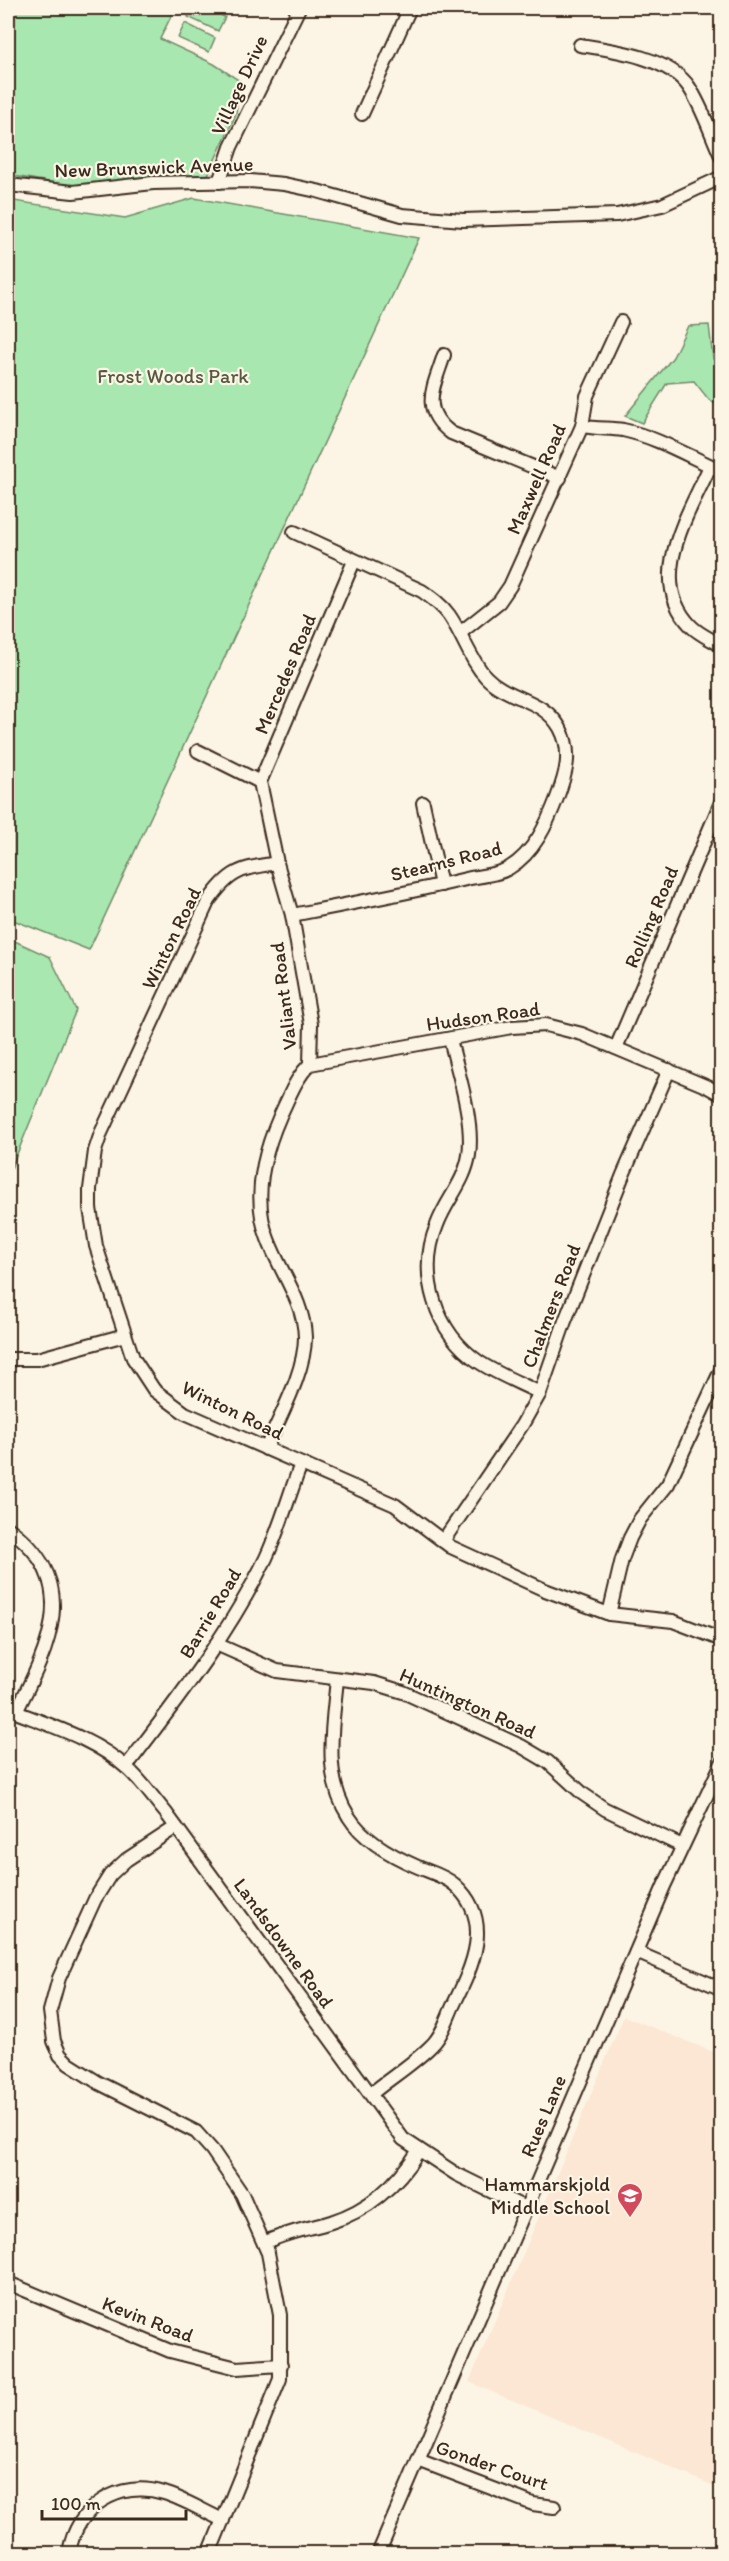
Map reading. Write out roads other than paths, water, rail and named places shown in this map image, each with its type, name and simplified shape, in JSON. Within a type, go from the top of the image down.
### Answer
[{"type":"street","name":"Village Drive","points":[[219,182],[231,147],[299,8]]},
{"type":"street","points":[[362,114],[410,8]]},
{"type":"street","points":[[580,45],[632,53],[675,73],[688,86],[722,158]]},
{"type":"street","name":"New Brunswick Avenue","points":[[8,185],[73,192],[153,183],[284,184],[402,215],[463,220],[617,215],[662,205],[722,177]]},
{"type":"street","name":"Maxwell Road","points":[[460,633],[499,602],[510,586],[582,426],[587,396],[621,322]]},
{"type":"street","points":[[444,355],[431,396],[434,417],[440,425],[451,433],[560,478]]},
{"type":"street","points":[[582,426],[598,430],[625,431],[716,468],[673,552],[670,575],[671,591],[685,619],[702,635],[722,646]]},
{"type":"street","name":"Stearns Road","points":[[292,915],[508,869],[531,849],[554,805],[567,766],[565,740],[552,717],[542,708],[498,687],[487,678],[444,609],[422,591],[294,532]]},
{"type":"street","name":"Mercedes Road","points":[[260,782],[354,561]]},
{"type":"street","points":[[198,751],[260,782]]},
{"type":"street","name":"Valiant Road","points":[[260,782],[277,863],[292,915],[310,1024],[310,1064],[299,1074],[274,1128],[264,1158],[261,1204],[266,1236],[299,1305],[304,1336],[300,1368],[266,1449]]},
{"type":"street","name":"Rolling Road","points":[[616,1048],[722,800]]},
{"type":"street","points":[[423,803],[441,885]]},
{"type":"street","name":"Winton Road","points":[[277,863],[237,873],[222,882],[208,902],[101,1133],[93,1161],[90,1189],[92,1227],[124,1335],[139,1370],[164,1398],[185,1413],[395,1505],[443,1541],[471,1557],[545,1590],[609,1614],[673,1621],[722,1640]]},
{"type":"street","name":"Hudson Road","points":[[310,1064],[512,1027],[546,1025],[582,1034],[722,1095]]},
{"type":"street","points":[[450,1038],[469,1124],[470,1145],[463,1176],[433,1236],[429,1271],[432,1295],[446,1328],[470,1355],[486,1366],[540,1393]]},
{"type":"street","name":"Chalmers Road","points":[[443,1541],[522,1425],[540,1393],[590,1258],[669,1070]]},
{"type":"street","points":[[8,1359],[37,1359],[124,1335]]},
{"type":"street","points":[[609,1614],[622,1559],[630,1538],[640,1519],[668,1484],[722,1368]]},
{"type":"street","name":"Barrie Road","points":[[126,1767],[216,1644],[266,1557],[300,1464]]},
{"type":"street","points":[[8,1528],[30,1548],[42,1565],[50,1584],[53,1604],[53,1624],[44,1656],[12,1710]]},
{"type":"street","name":"Huntington Road","points":[[216,1644],[277,1671],[374,1683],[403,1692],[521,1746],[548,1762],[605,1809],[682,1846]]},
{"type":"street","points":[[337,1679],[331,1740],[332,1770],[337,1793],[349,1817],[364,1836],[387,1851],[454,1884],[472,1910],[478,1930],[470,1972],[432,2045],[370,2094]]},
{"type":"street","name":"Landsdowne Road","points":[[12,1710],[75,1736],[105,1751],[126,1767],[176,1827],[403,2139],[456,2174],[525,2208]]},
{"type":"street","name":"Rues Lane","points":[[378,2553],[682,1846],[722,1763]]},
{"type":"street","points":[[176,1827],[126,1860],[111,1875],[95,1899],[59,1978],[50,2011],[54,2041],[60,2055],[69,2064],[99,2083],[196,2132],[225,2167],[242,2194],[264,2243],[276,2284],[280,2315],[280,2379],[209,2553]]},
{"type":"street","points":[[636,1952],[722,1989]]},
{"type":"street","points":[[264,2243],[282,2234],[332,2221],[362,2208],[395,2182],[419,2150]]},
{"type":"street","name":"Kevin Road","points":[[8,2283],[170,2351],[237,2368],[281,2365]]},
{"type":"street","name":"Gonder Court","points":[[418,2460],[533,2504],[554,2507]]},
{"type":"street","points":[[69,2553],[75,2529],[84,2516],[102,2500],[124,2492],[140,2490],[164,2493],[222,2520]]},
{"type":"place","name":"Hammarskjold Middle School","points":[[630,2219]]},
{"type":"park label","name":"Frost Woods Park","points":[[173,376]]}]
